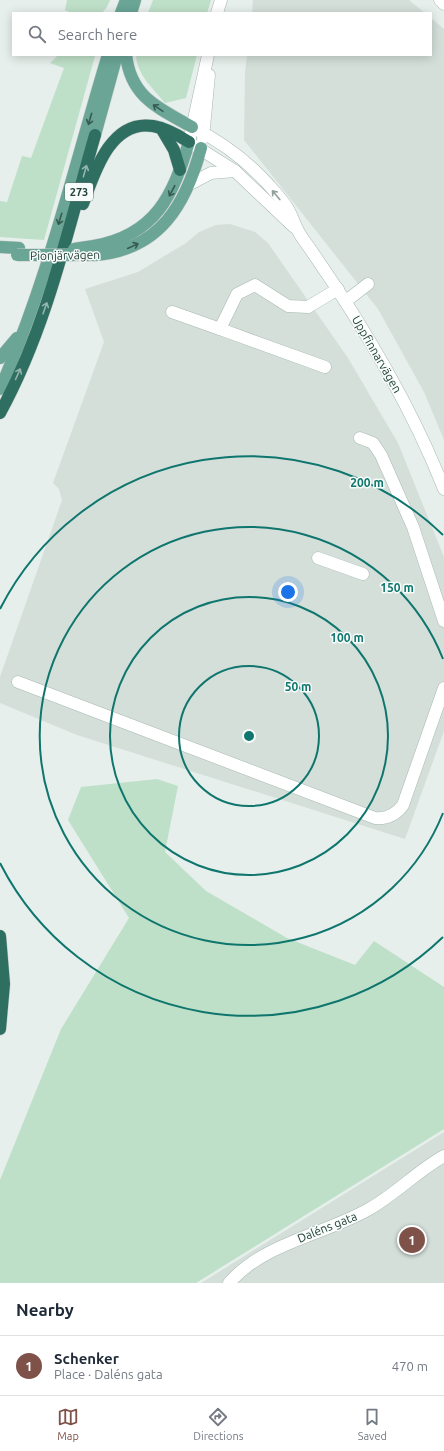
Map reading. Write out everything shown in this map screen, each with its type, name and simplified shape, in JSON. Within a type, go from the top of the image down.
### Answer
[{"type":"highway","points":[[63,249],[96,169],[113,141],[125,133],[144,125],[161,128],[189,142]]},
{"type":"highway","points":[[161,128],[174,150],[180,170]]},
{"type":"highway","name":"273","points":[[1,413],[38,327],[63,249],[95,135]]},
{"type":"highway","points":[[0,936],[4,984],[0,1029]]},
{"type":"main road","points":[[121,12],[126,0]]},
{"type":"main road","points":[[131,12],[136,0]]},
{"type":"main road","name":"273","points":[[0,388],[26,326],[71,185],[108,56]]},
{"type":"main road","name":"273","points":[[95,135],[117,56]]},
{"type":"main road","points":[[126,56],[131,77],[142,94],[160,109],[192,127]]},
{"type":"main road","name":"Pionjärvägen","points":[[95,251],[104,244],[128,235],[149,221],[167,200],[180,170],[189,142]]},
{"type":"main road","name":"Pionjärvägen","points":[[0,255],[18,251],[74,249],[95,251],[106,254],[132,247],[156,232],[176,209],[190,184],[201,148]]},
{"type":"main road","name":"Pionjärvägen","points":[[0,247],[18,251]]},
{"type":"main road","name":"273","points":[[0,358],[26,326]]},
{"type":"street","points":[[217,12],[221,0]]},
{"type":"street","points":[[440,0],[444,4]]},
{"type":"street","name":"Pionjärvägen","points":[[189,142],[207,58]]},
{"type":"street","name":"Pionjärvägen","points":[[201,148],[204,133],[209,77],[207,58]]},
{"type":"street","name":"Uppfinnarvägen","points":[[192,127],[233,152],[266,182],[287,208],[296,228],[346,301],[402,398],[433,461],[444,489]]},
{"type":"street","name":"Uppfinnarvägen","points":[[189,142],[201,148],[235,171],[296,228]]},
{"type":"street","points":[[190,184],[211,173],[235,171]]},
{"type":"street","points":[[346,301],[368,284]]},
{"type":"street","points":[[220,329],[237,294],[255,285],[288,306],[308,307],[338,289]]},
{"type":"street","points":[[172,312],[325,367]]},
{"type":"street","points":[[360,438],[373,443],[382,455],[413,527],[444,621]]},
{"type":"street","points":[[318,558],[363,574]]},
{"type":"street","points":[[18,682],[289,787],[376,818],[383,819],[394,814],[403,805],[444,688]]},
{"type":"street","name":"Daléns gata","points":[[229,1283],[255,1261],[280,1246],[339,1225],[370,1209],[402,1186],[427,1165],[444,1156]]},
{"type":"shaded area","points":[[253,0],[409,0],[424,12],[252,12]]},
{"type":"shaded area","points":[[432,19],[444,29],[444,440],[424,392],[378,309],[244,140],[245,72],[247,56],[432,56]]},
{"type":"shaded area","points":[[230,224],[255,232],[268,243],[348,358],[398,443],[444,557],[444,731],[405,839],[77,735],[0,703],[0,677],[62,500],[59,489],[53,483],[104,342],[85,289],[138,272],[186,243],[199,232],[216,225]]},
{"type":"shaded area","points":[[444,1132],[444,1283],[201,1283]]},
{"type":"green space","points":[[67,0],[110,0],[108,6],[102,12],[72,12],[65,10]]},
{"type":"green space","points":[[153,0],[211,0],[207,12],[148,12]]},
{"type":"green space","points":[[57,56],[95,56],[44,240],[0,237],[0,201],[7,202],[22,156],[31,158],[64,68],[50,63]]},
{"type":"green space","points":[[136,56],[197,56],[186,98],[165,103],[142,75]]},
{"type":"green space","points":[[157,779],[178,786],[165,852],[206,891],[287,938],[355,965],[374,941],[444,987],[444,1129],[196,1283],[0,1283],[0,1180],[61,1029],[129,918],[68,820],[81,787]]},
{"type":"place","name":"Schenker","points":[[412,1240]]}]
